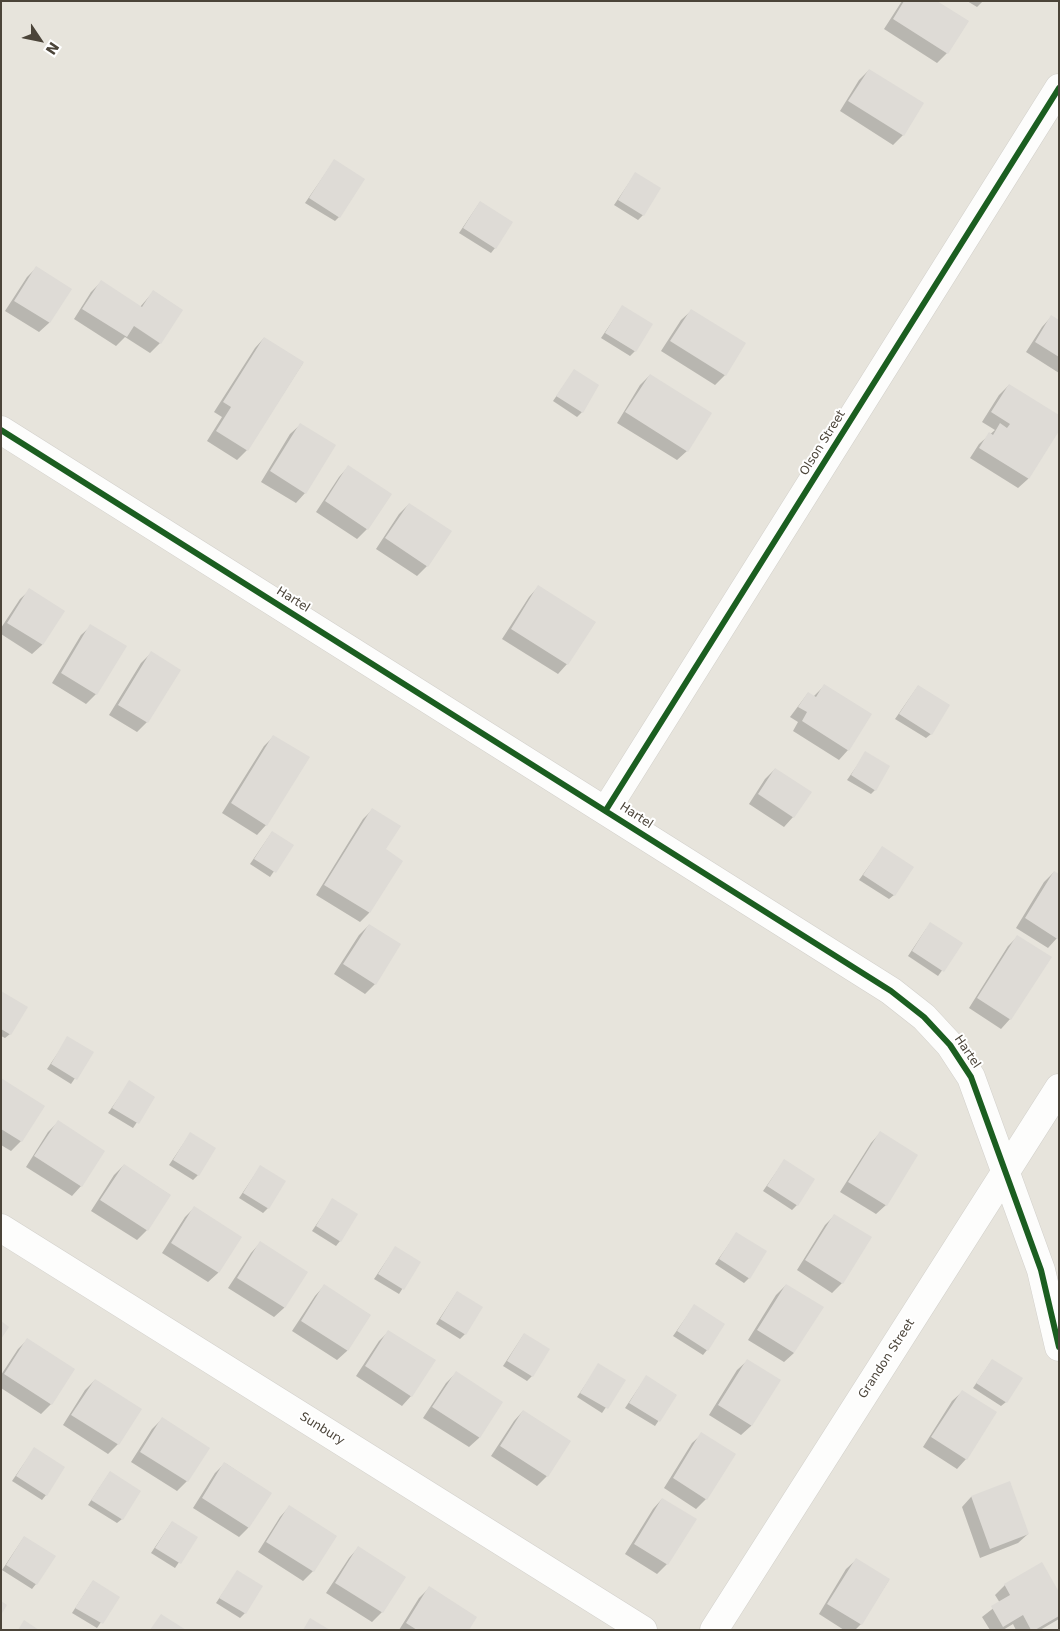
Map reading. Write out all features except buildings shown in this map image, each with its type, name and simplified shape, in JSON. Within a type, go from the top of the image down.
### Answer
[{"type":"street","name":"Olson Street","points":[[606,810],[1059,88]]},
{"type":"street","name":"Hartel","points":[[1,430],[891,991],[924,1017],[950,1045],[971,1077],[1041,1270],[1059,1347]]},
{"type":"street","name":"Grandon Street","points":[[714,1630],[1059,1088]]},
{"type":"street","name":"Sunbury","points":[[1,1228],[643,1630]]},
{"type":"shaded area","points":[[1,1],[1059,1],[1059,1630],[1,1630]]},
{"type":"cycle path","points":[[606,810],[1059,88]]},
{"type":"cycle path","points":[[1,430],[891,991],[924,1017],[950,1045],[971,1077],[1041,1270],[1059,1347]]}]
